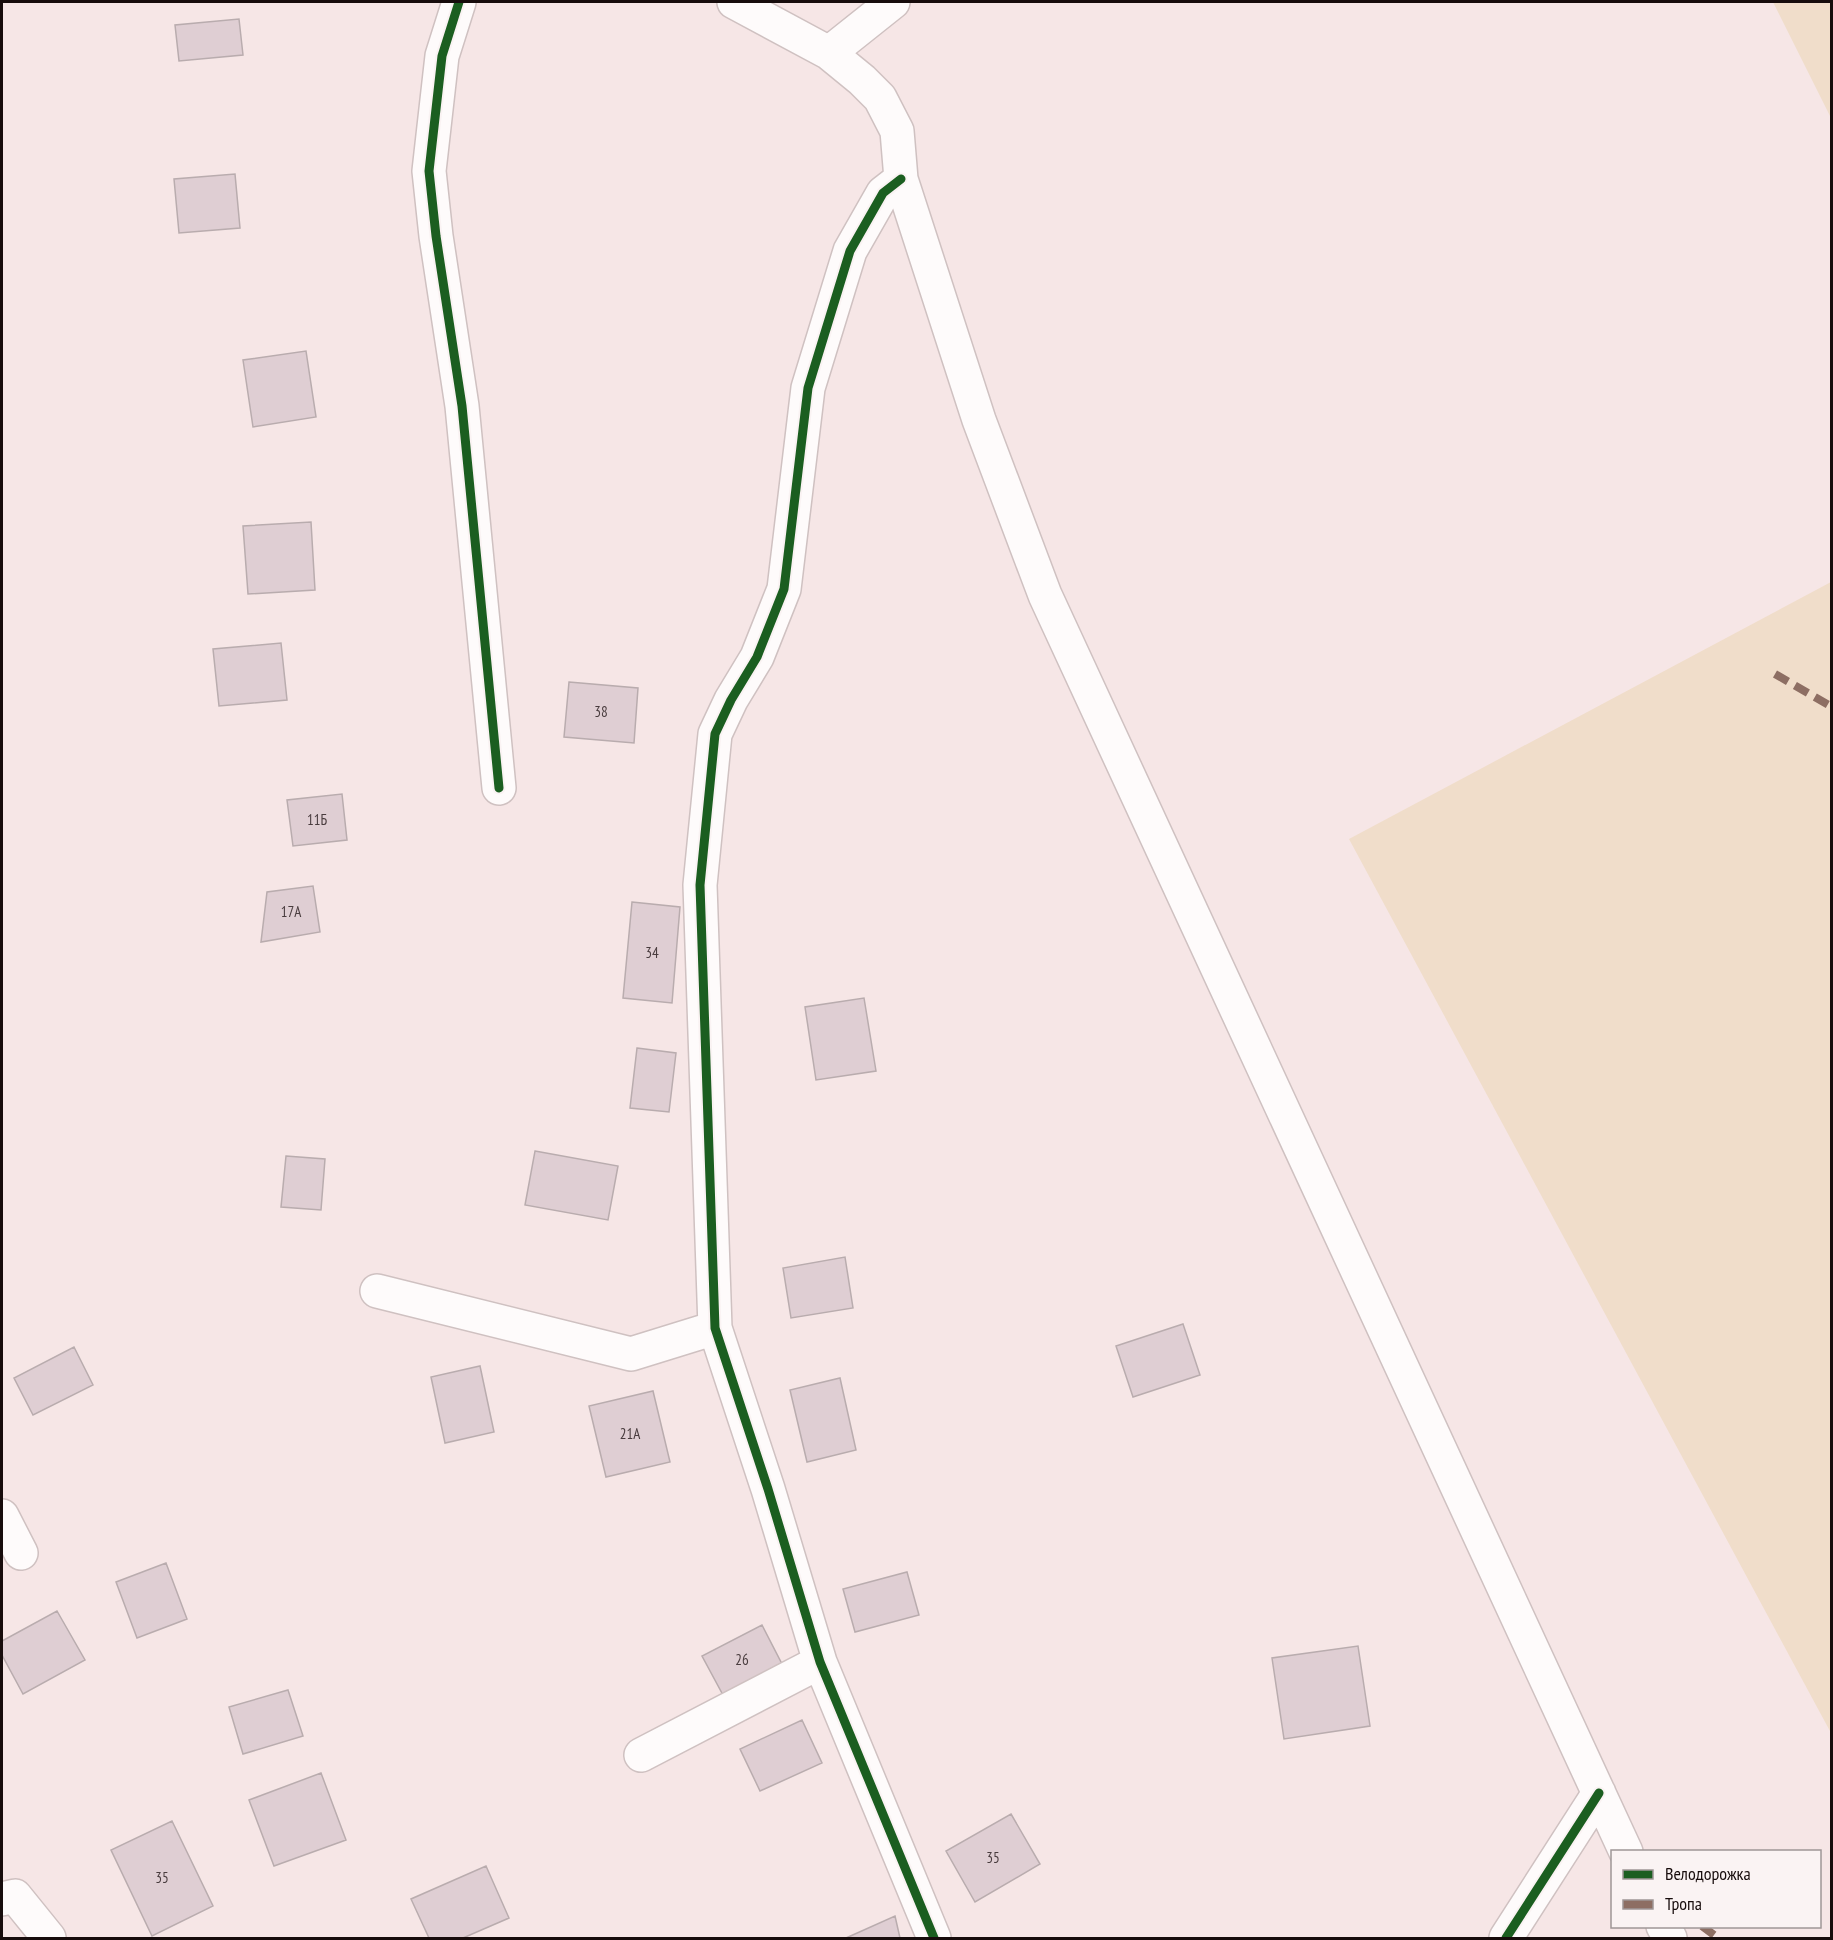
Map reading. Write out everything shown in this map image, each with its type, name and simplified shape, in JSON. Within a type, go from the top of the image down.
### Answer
[{"type":"street","points":[[459,2],[442,56],[429,171],[436,236],[462,406],[500,789]]},
{"type":"street","points":[[734,2],[829,53],[880,98],[897,131],[901,179],[980,420],[1045,595],[1626,1850]]},
{"type":"street","points":[[829,53],[893,2]]},
{"type":"street","points":[[901,179],[883,193],[850,251],[808,388],[784,589],[757,657],[731,700],[716,734],[700,885],[715,1328],[768,1489],[820,1662],[934,1938]]},
{"type":"street","points":[[377,1291],[631,1354],[715,1328]]},
{"type":"street","points":[[2,1516],[21,1553]]},
{"type":"street","points":[[641,1755],[820,1662]]},
{"type":"street","points":[[1506,1938],[1599,1794]]},
{"type":"street","points":[[2,1899],[15,1896],[49,1938]]},
{"type":"shaded area","points":[[1773,2],[1831,2],[1831,118]]},
{"type":"shaded area","points":[[1831,582],[1831,1733],[1349,839]]},
{"type":"building","points":[[239,19],[243,55],[179,61],[175,25]]},
{"type":"building","points":[[235,174],[240,228],[179,233],[174,179]]},
{"type":"building","points":[[306,351],[316,417],[253,427],[243,360]]},
{"type":"building","points":[[311,522],[315,590],[248,594],[243,526]]},
{"type":"building","points":[[281,643],[287,700],[219,706],[213,649]]},
{"type":"building","points":[[569,682],[638,688],[634,743],[564,737]]},
{"type":"building","points":[[342,794],[347,840],[293,846],[287,800]]},
{"type":"building","points":[[313,886],[320,932],[261,942],[267,892]]},
{"type":"building","points":[[632,902],[680,907],[672,1003],[623,998]]},
{"type":"building","points":[[864,998],[876,1071],[816,1080],[805,1007]]},
{"type":"building","points":[[637,1048],[676,1053],[669,1112],[630,1108]]},
{"type":"building","points":[[535,1151],[618,1166],[608,1220],[525,1205]]},
{"type":"building","points":[[286,1156],[325,1159],[321,1210],[281,1207]]},
{"type":"building","points":[[845,1257],[853,1308],[791,1318],[783,1268]]},
{"type":"building","points":[[1183,1324],[1200,1375],[1133,1397],[1116,1346]]},
{"type":"building","points":[[74,1347],[93,1385],[33,1415],[14,1378]]},
{"type":"building","points":[[480,1366],[494,1432],[445,1443],[431,1377]]},
{"type":"building","points":[[840,1378],[856,1450],[807,1462],[790,1390]]},
{"type":"building","points":[[653,1391],[670,1462],[606,1477],[589,1406]]},
{"type":"building","points":[[166,1563],[187,1619],[137,1638],[116,1582]]},
{"type":"building","points":[[907,1572],[919,1615],[855,1632],[843,1589]]},
{"type":"building","points":[[57,1611],[85,1660],[23,1694],[2,1655],[2,1641]]},
{"type":"building","points":[[762,1625],[782,1664],[723,1695],[702,1656]]},
{"type":"building","points":[[1358,1646],[1370,1726],[1284,1739],[1272,1658]]},
{"type":"building","points":[[288,1690],[303,1736],[243,1754],[229,1707]]},
{"type":"building","points":[[802,1720],[822,1763],[760,1791],[740,1749]]},
{"type":"building","points":[[321,1773],[346,1840],[274,1866],[249,1800]]},
{"type":"building","points":[[1011,1814],[1040,1864],[975,1902],[946,1851]]},
{"type":"building","points":[[172,1821],[213,1906],[152,1936],[111,1850]]},
{"type":"building","points":[[486,1866],[509,1918],[463,1938],[429,1938],[411,1899]]},
{"type":"building","points":[[895,1916],[900,1938],[846,1938]]},
{"type":"marked path","points":[[1775,674],[1832,707]]},
{"type":"marked path","points":[[1705,1928],[1718,1938]]},
{"type":"cycle path","points":[[459,2],[442,56],[429,171],[436,236],[462,406],[499,788]]},
{"type":"cycle path","points":[[901,179],[883,193],[850,251],[808,388],[784,589],[757,657],[731,700],[715,734],[700,885],[715,1328],[768,1489],[820,1662],[934,1938]]},
{"type":"cycle path","points":[[1506,1938],[1599,1793]]}]
